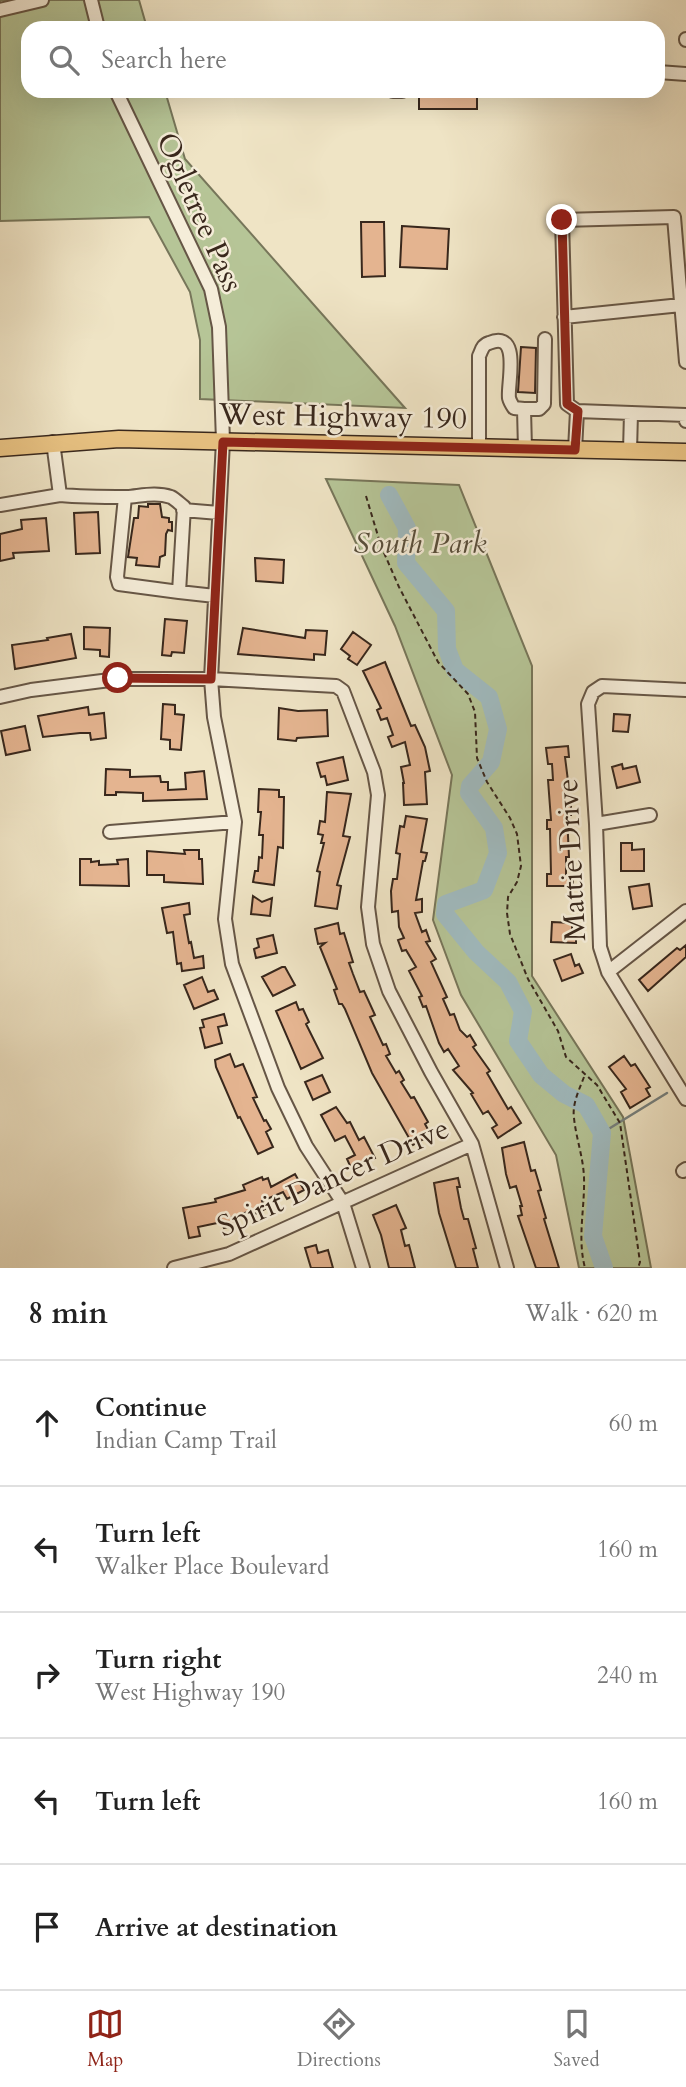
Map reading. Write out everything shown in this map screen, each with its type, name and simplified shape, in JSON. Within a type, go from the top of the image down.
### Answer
[{"type":"main road","name":"West Highway 190","points":[[0,448],[119,439],[686,452]]},
{"type":"street","points":[[0,10],[43,0]]},
{"type":"street","points":[[91,0],[96,21]]},
{"type":"street","points":[[665,72],[686,74]]},
{"type":"street","name":"Ogletree Pass","points":[[119,98],[211,289],[219,327],[223,442],[211,679],[214,717],[235,822],[225,919],[232,964],[278,1088],[306,1146],[343,1203],[363,1268]]},
{"type":"street","points":[[686,362],[674,217],[562,220],[567,404],[578,411],[686,415],[686,421]]},
{"type":"street","points":[[564,317],[681,306]]},
{"type":"street","points":[[479,447],[479,356],[483,346],[491,341],[508,346],[511,354],[509,401],[514,408],[539,409],[544,404],[545,339]]},
{"type":"street","points":[[524,409],[525,449]]},
{"type":"street","points":[[575,450],[578,411]]},
{"type":"street","points":[[630,451],[631,413]]},
{"type":"street","points":[[53,442],[60,495]]},
{"type":"street","points":[[0,505],[60,495],[125,497],[144,494],[172,497],[184,507],[179,592]]},
{"type":"street","points":[[125,497],[117,577],[119,584],[215,596]]},
{"type":"street","points":[[183,510],[219,513]]},
{"type":"street","points":[[0,697],[118,678],[211,679],[335,687],[343,691],[374,772],[378,795],[368,907],[373,944],[389,990],[472,1144],[507,1268]]},
{"type":"street","name":"Mattie Drive","points":[[686,690],[602,686],[593,692],[589,704],[600,947],[608,972],[681,1081],[686,1099]]},
{"type":"street","points":[[596,824],[650,815]]},
{"type":"street","points":[[110,832],[235,822]]},
{"type":"street","points":[[608,972],[686,911]]},
{"type":"street","name":"Spirit Dancer Drive","points":[[174,1268],[229,1254],[472,1144]]},
{"type":"path","points":[[366,496],[381,546],[399,587],[438,662],[468,694],[475,712],[477,758],[485,779],[517,834],[521,866],[517,882],[508,897],[507,913],[510,934],[528,979],[558,1031],[566,1057],[597,1085],[620,1123],[640,1262],[638,1268]]},
{"type":"path","points":[[585,1076],[576,1095],[573,1117],[581,1150],[583,1175],[584,1203],[580,1241],[585,1268]]},
{"type":"green space","points":[[0,0],[139,0],[145,21],[21,21],[21,98],[167,98],[185,159],[405,408],[200,399],[200,340],[190,292],[149,217],[0,221]]},
{"type":"green space","name":"South Park","points":[[326,479],[459,485],[532,666],[532,976],[623,1117],[651,1268],[579,1268],[556,1155],[461,995],[433,920],[452,775],[395,626]]},
{"type":"building","points":[[419,98],[477,98],[477,109],[419,109]]},
{"type":"building","points":[[361,222],[384,222],[385,276],[362,277]]},
{"type":"building","points":[[402,226],[449,229],[447,269],[400,267]]},
{"type":"building","points":[[521,347],[536,348],[535,393],[518,392]]},
{"type":"building","points":[[148,504],[160,504],[162,517],[169,518],[169,522],[172,522],[172,531],[168,530],[166,534],[165,555],[160,557],[159,567],[136,565],[137,558],[128,557],[134,518],[138,518],[139,506],[148,507]]},
{"type":"building","points":[[98,512],[100,553],[76,554],[74,513]]},
{"type":"building","points":[[46,518],[49,551],[13,553],[14,558],[0,561],[0,534],[22,529],[21,520]]},
{"type":"building","points":[[255,558],[284,560],[283,583],[256,581]]},
{"type":"building","points":[[165,619],[187,621],[184,653],[162,655]]},
{"type":"building","points":[[84,627],[110,628],[109,657],[100,656],[100,650],[84,649]]},
{"type":"building","points":[[243,628],[305,638],[306,630],[327,631],[325,655],[314,654],[314,660],[238,654]]},
{"type":"building","points":[[353,632],[371,645],[357,665],[348,659],[350,656],[341,649]]},
{"type":"building","points":[[71,634],[76,658],[15,669],[12,645]]},
{"type":"building","points":[[385,662],[411,726],[415,725],[425,747],[430,771],[425,772],[427,804],[404,805],[401,767],[410,765],[405,742],[392,747],[388,737],[393,735],[387,718],[381,720],[377,710],[381,708],[363,671]]},
{"type":"building","points":[[163,704],[175,705],[175,714],[184,715],[181,750],[170,749],[170,740],[161,739]]},
{"type":"building","points":[[88,707],[89,715],[104,713],[106,738],[91,740],[90,733],[43,737],[38,716]]},
{"type":"building","points":[[279,708],[298,711],[327,710],[328,736],[297,738],[296,741],[278,739]]},
{"type":"building","points":[[614,714],[630,715],[628,732],[613,731]]},
{"type":"building","points":[[25,726],[30,750],[6,755],[1,731]]},
{"type":"building","points":[[568,746],[569,757],[565,757],[569,789],[565,789],[566,806],[571,806],[571,815],[567,815],[569,857],[566,857],[566,875],[573,875],[573,886],[547,886],[547,874],[551,874],[550,829],[547,829],[547,820],[551,820],[548,780],[553,780],[552,764],[548,764],[546,748]]},
{"type":"building","points":[[343,757],[348,780],[327,785],[325,776],[321,777],[317,763]]},
{"type":"building","points":[[622,764],[623,769],[636,766],[640,782],[617,788],[612,767]]},
{"type":"building","points":[[106,769],[130,770],[130,777],[160,776],[161,782],[168,782],[168,790],[186,789],[185,773],[204,771],[207,799],[143,801],[143,793],[116,792],[116,795],[105,795]]},
{"type":"building","points":[[259,789],[279,790],[279,797],[284,797],[283,848],[278,847],[274,885],[253,882],[255,871],[258,871],[259,857],[262,858]]},
{"type":"building","points":[[327,792],[351,794],[343,836],[350,837],[337,885],[341,886],[337,909],[315,906],[320,872],[317,871],[324,843],[321,843],[323,835],[318,834],[320,821],[325,822]]},
{"type":"building","points":[[406,816],[427,819],[421,852],[427,853],[416,900],[422,899],[422,912],[415,913],[422,932],[426,930],[430,941],[426,942],[436,959],[431,962],[447,997],[443,999],[450,1015],[454,1014],[460,1030],[467,1037],[470,1035],[476,1045],[473,1047],[490,1071],[487,1073],[508,1109],[511,1107],[521,1123],[498,1138],[492,1128],[497,1125],[488,1111],[483,1114],[471,1094],[473,1093],[453,1070],[459,1066],[448,1049],[444,1052],[439,1043],[426,1006],[423,1007],[419,997],[422,996],[409,971],[416,967],[406,950],[402,951],[398,940],[404,938],[399,927],[398,911],[392,912],[391,891],[393,879],[397,879],[400,854],[396,853],[400,826],[404,827]]},
{"type":"building","points":[[621,843],[632,843],[632,850],[644,849],[644,871],[621,871]]},
{"type":"building","points":[[184,850],[199,850],[203,884],[164,882],[164,875],[147,875],[147,851],[185,854]]},
{"type":"building","points":[[80,859],[99,861],[99,865],[118,864],[117,860],[128,859],[129,886],[80,885]]},
{"type":"building","points":[[649,884],[652,906],[633,909],[629,887]]},
{"type":"building","points":[[253,896],[262,902],[272,898],[270,916],[251,914]]},
{"type":"building","points":[[189,903],[190,914],[184,915],[189,943],[191,942],[194,958],[203,956],[204,968],[182,971],[181,963],[177,964],[173,932],[167,933],[162,908]]},
{"type":"building","points":[[552,922],[572,923],[572,932],[576,932],[576,943],[551,942]]},
{"type":"building","points":[[338,923],[340,934],[344,933],[353,962],[349,963],[360,992],[364,991],[375,1015],[370,1017],[390,1054],[386,1056],[396,1073],[399,1071],[404,1080],[401,1082],[411,1098],[414,1097],[428,1122],[425,1124],[431,1135],[413,1145],[372,1073],[345,1009],[339,1004],[334,990],[337,989],[320,947],[325,943],[318,944],[315,929]]},
{"type":"building","points":[[273,935],[277,953],[256,958],[254,949],[259,947],[257,939]]},
{"type":"building","points":[[686,945],[686,957],[648,991],[639,980],[677,948],[680,950]]},
{"type":"building","points":[[571,954],[575,966],[579,964],[583,973],[562,981],[554,960]]},
{"type":"building","points":[[285,967],[295,985],[273,996],[262,977]]},
{"type":"building","points":[[202,977],[208,992],[214,990],[218,999],[194,1009],[184,985]]},
{"type":"building","points":[[296,1002],[299,1010],[303,1009],[309,1022],[306,1024],[323,1058],[301,1069],[276,1011]]},
{"type":"building","points":[[224,1014],[227,1025],[218,1027],[222,1043],[205,1048],[200,1028],[204,1027],[202,1020]]},
{"type":"building","points":[[230,1054],[235,1067],[243,1064],[257,1097],[253,1098],[271,1129],[266,1132],[273,1147],[258,1154],[240,1117],[238,1118],[216,1067],[215,1060]]},
{"type":"building","points":[[624,1056],[631,1066],[635,1064],[650,1087],[646,1089],[650,1096],[630,1108],[621,1092],[626,1089],[609,1067]]},
{"type":"building","points":[[322,1075],[330,1092],[313,1100],[305,1082]]},
{"type":"building","points":[[336,1107],[347,1123],[350,1122],[359,1140],[364,1137],[375,1158],[352,1170],[347,1159],[355,1155],[345,1136],[335,1141],[321,1115]]},
{"type":"building","points":[[524,1142],[531,1171],[535,1170],[541,1190],[538,1191],[546,1218],[544,1219],[559,1268],[536,1268],[518,1216],[522,1215],[522,1206],[516,1186],[510,1188],[506,1174],[502,1148]]},
{"type":"building","points":[[295,1174],[304,1190],[287,1199],[283,1192],[262,1201],[265,1209],[255,1214],[254,1210],[232,1217],[235,1225],[224,1228],[222,1222],[198,1227],[200,1236],[189,1238],[183,1208],[216,1202],[215,1199],[245,1190],[243,1185],[262,1177],[263,1180],[268,1178],[271,1187]]},
{"type":"building","points":[[458,1178],[461,1208],[464,1219],[468,1219],[478,1268],[456,1268],[439,1213],[434,1183]]},
{"type":"building","points":[[396,1205],[406,1228],[401,1230],[405,1246],[409,1245],[415,1268],[389,1268],[373,1215]]},
{"type":"building","points":[[316,1245],[318,1253],[328,1250],[333,1268],[311,1268],[305,1248]]},
{"type":"waterway","points":[[389,495],[407,528],[406,563],[446,611],[447,649],[455,670],[489,697],[498,729],[491,762],[470,786],[469,793],[494,828],[498,853],[484,890],[446,904],[445,914],[476,952],[508,982],[523,1011],[518,1041],[541,1075],[564,1094],[586,1105],[602,1133],[593,1236],[604,1268]]},
{"type":"waterway","points":[[602,1133],[667,1093]]},
{"type":"route","points":[[118,678],[211,679],[223,442],[575,450],[578,411],[567,404],[562,220]]}]
